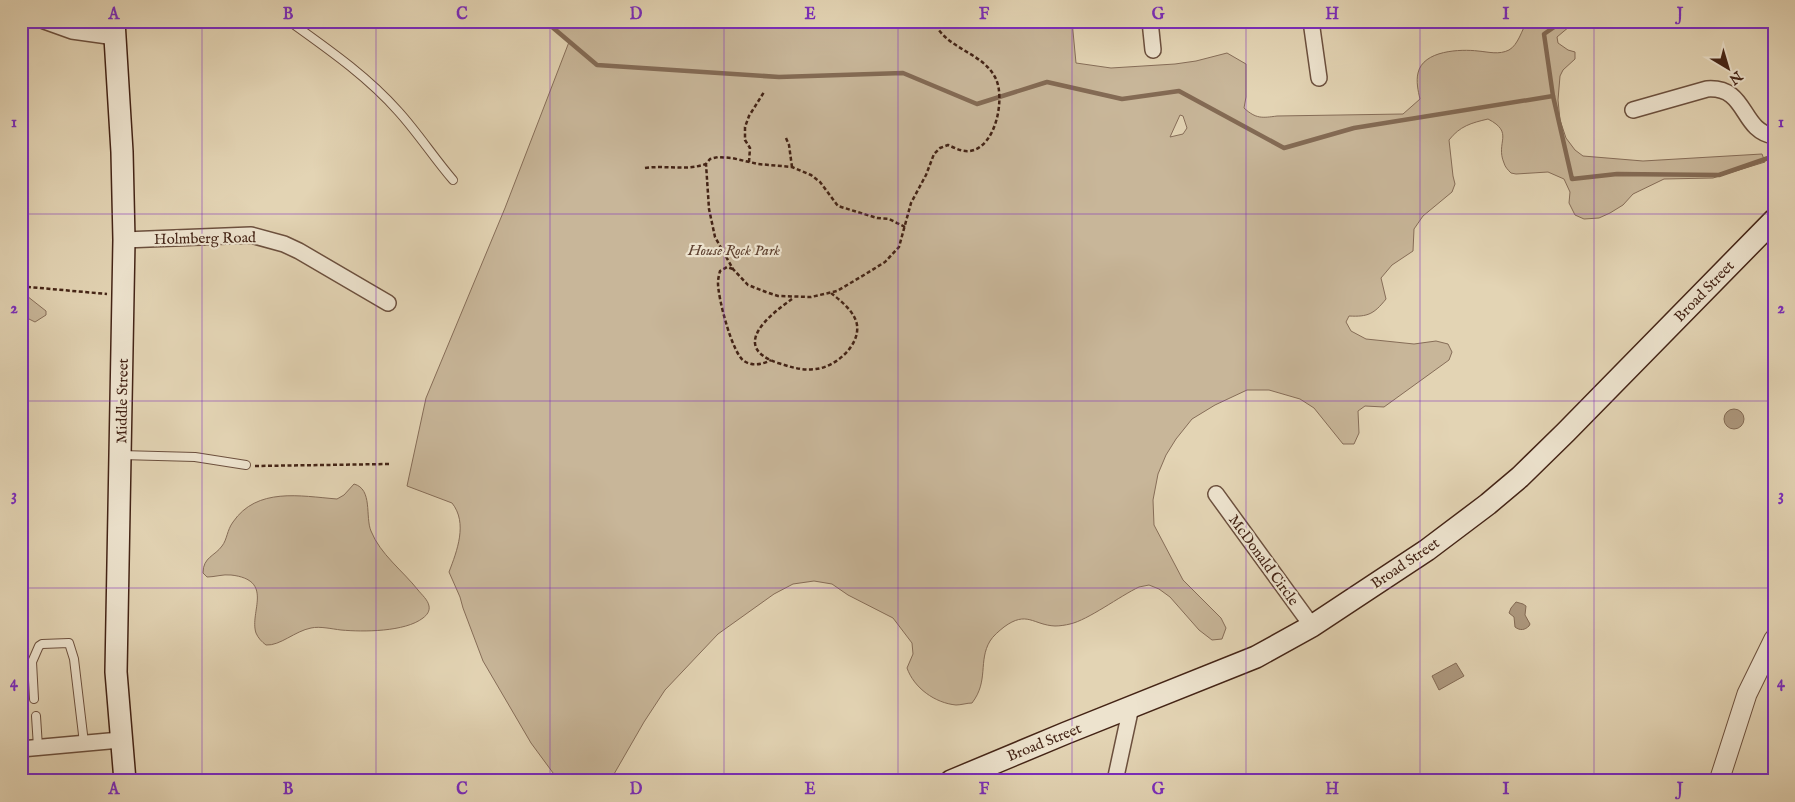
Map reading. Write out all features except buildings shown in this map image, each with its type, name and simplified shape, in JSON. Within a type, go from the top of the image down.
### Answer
[{"type":"main road","name":"Middle Street","points":[[114,29],[122,152],[124,240],[116,672],[120,740],[125,781]]},
{"type":"main road","name":"Broad Street","points":[[951,781],[1256,657],[1312,626],[1427,550],[1502,493],[1566,432],[1774,220]]},
{"type":"street","points":[[44,21],[72,31],[114,29]]},
{"type":"street","points":[[1150,21],[1152,50]]},
{"type":"street","points":[[1311,21],[1319,78]]},
{"type":"street","points":[[1633,110],[1716,88],[1725,90],[1733,95],[1757,130],[1763,134],[1774,136]]},
{"type":"street","name":"Holmberg Road","points":[[124,240],[227,235],[251,235],[269,238],[300,251],[388,304]]},
{"type":"street","name":"McDonald Circle","points":[[1216,494],[1312,626]]},
{"type":"street","points":[[1719,781],[1747,694],[1774,639]]},
{"type":"street","points":[[1115,781],[1131,707]]},
{"type":"street","points":[[21,749],[120,740]]},
{"type":"lane","points":[[290,21],[350,65],[371,83],[399,112],[453,180]]},
{"type":"lane","points":[[121,455],[196,457],[246,466]]},
{"type":"lane","points":[[34,699],[32,662],[40,646],[42,644],[69,643],[74,659],[84,743]]},
{"type":"lane","points":[[36,716],[38,748]]},
{"type":"path","points":[[706,164],[709,209],[715,238],[733,269],[748,285],[778,296],[793,298],[811,297],[837,291],[885,262],[899,247],[911,203],[926,175],[934,154],[940,148],[948,145],[960,150],[971,151],[981,146],[996,125],[1000,103],[996,79],[985,63],[945,40],[938,30],[938,21]]},
{"type":"path","points":[[749,162],[750,148],[746,140],[746,127],[749,116],[764,92]]},
{"type":"path","points":[[786,138],[789,145],[792,167]]},
{"type":"path","points":[[645,168],[658,166],[696,168],[706,164],[710,159],[718,157],[792,167],[811,175],[820,182],[838,206],[889,220],[905,227]]},
{"type":"path","points":[[733,269],[727,267],[720,271],[718,282],[721,306],[730,335],[744,361],[763,364],[771,360]]},
{"type":"path","points":[[21,284],[29,287],[123,296]]},
{"type":"path","points":[[793,298],[777,309],[763,323],[755,337],[755,347],[771,360],[802,370],[818,369],[832,364],[848,350],[857,335],[857,325],[846,306],[830,292]]},
{"type":"path","points":[[246,466],[284,467],[390,464]]},
{"type":"green space","name":"House Rock Park","points":[[549,21],[1072,21],[1076,63],[1111,68],[1175,64],[1227,53],[1246,64],[1244,108],[1256,116],[1263,117],[1403,114],[1420,99],[1417,83],[1418,73],[1421,65],[1435,55],[1462,50],[1494,53],[1505,52],[1515,45],[1527,21],[1576,21],[1557,37],[1558,43],[1568,50],[1575,52],[1575,59],[1563,70],[1560,76],[1558,100],[1560,120],[1566,138],[1575,150],[1583,156],[1643,161],[1762,154],[1765,162],[1713,178],[1664,179],[1633,194],[1623,205],[1610,213],[1599,218],[1584,219],[1575,215],[1569,203],[1570,192],[1564,179],[1548,172],[1516,174],[1509,171],[1505,166],[1502,156],[1503,134],[1496,124],[1488,119],[1457,131],[1449,140],[1455,184],[1452,192],[1423,216],[1414,229],[1413,251],[1392,265],[1381,278],[1386,299],[1370,314],[1349,316],[1346,322],[1351,331],[1366,339],[1414,344],[1436,341],[1448,344],[1452,352],[1449,360],[1384,407],[1365,406],[1358,411],[1359,433],[1354,444],[1343,444],[1314,408],[1300,399],[1269,390],[1247,390],[1215,405],[1192,419],[1166,455],[1158,474],[1153,500],[1154,525],[1183,580],[1221,618],[1226,628],[1222,639],[1212,640],[1199,630],[1170,597],[1159,589],[1149,585],[1139,587],[1086,618],[1070,624],[1055,626],[1024,619],[1012,622],[993,637],[986,649],[980,687],[972,703],[948,704],[926,693],[910,675],[907,668],[913,654],[912,643],[893,618],[848,595],[832,584],[814,581],[793,584],[774,594],[718,634],[665,690],[610,781],[559,781],[531,743],[483,661],[449,572],[458,546],[460,528],[457,511],[452,503],[407,486],[426,398],[505,208],[569,42]],"holes":[[[1180,115],[1183,116],[1187,128],[1183,134],[1170,137]]]},
{"type":"green space","points":[[21,293],[46,311],[46,315],[35,322],[21,315]]},
{"type":"green space","points":[[354,484],[364,491],[369,525],[375,539],[386,555],[426,600],[429,606],[428,613],[415,623],[406,626],[384,630],[361,631],[315,627],[299,632],[277,643],[266,645],[256,633],[257,598],[256,590],[252,583],[244,578],[231,575],[207,577],[203,573],[205,563],[224,544],[233,522],[254,503],[280,496],[309,496],[337,499],[344,495]]},
{"type":"shaded area","points":[[1734,409],[1741,412],[1744,419],[1741,426],[1734,429],[1727,426],[1724,419],[1727,412]]},
{"type":"shaded area","points":[[1516,602],[1526,606],[1525,615],[1530,624],[1524,629],[1515,627],[1514,617],[1509,613]]},
{"type":"shaded area","points":[[1456,663],[1464,676],[1439,690],[1432,676]]},
{"type":"waterway","points":[[545,21],[597,65],[779,77],[903,73],[977,104],[1047,82],[1122,99],[1179,91],[1284,148],[1354,128],[1553,96]]},
{"type":"waterway","points":[[1563,21],[1544,34],[1553,96],[1572,179],[1617,174],[1719,175],[1774,156]]}]
